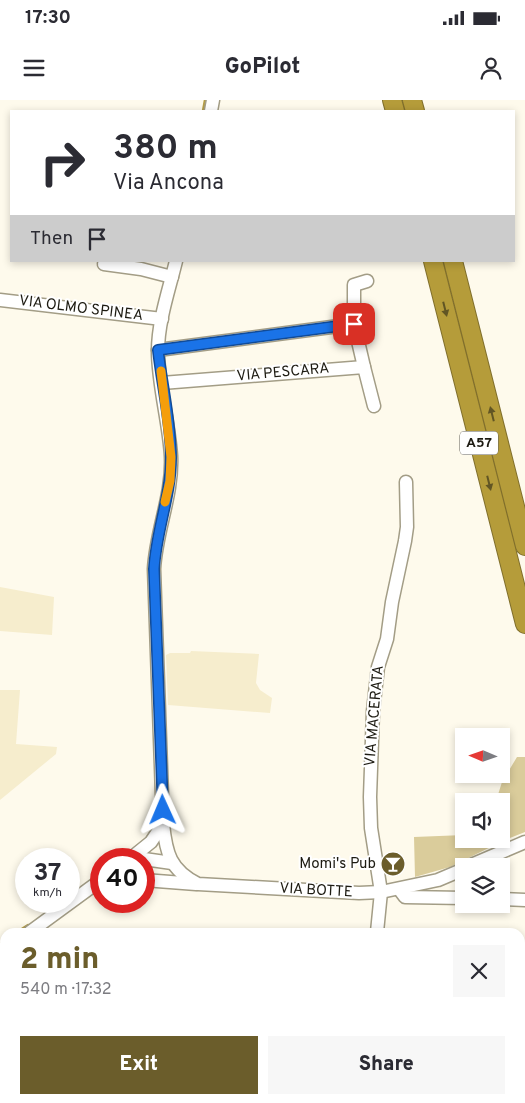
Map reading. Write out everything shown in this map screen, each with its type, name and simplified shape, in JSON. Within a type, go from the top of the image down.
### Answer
[{"type":"highway","name":"A57","points":[[433,262],[525,624]]},
{"type":"highway","name":"A57","points":[[453,262],[525,546]]},
{"type":"street","points":[[172,863],[167,852],[163,824],[154,569],[156,546],[170,481],[171,457],[158,350],[162,319],[176,262]]},
{"type":"street","points":[[104,264],[141,269],[172,277]]},
{"type":"street","points":[[366,281],[354,285],[354,324],[374,406]]},
{"type":"street","name":"VIA OLMO SPINEA","points":[[0,300],[162,319]]},
{"type":"street","points":[[158,350],[354,324]]},
{"type":"street","name":"VIA PESCARA","points":[[162,383],[364,367]]},
{"type":"street","name":"VIA MACERATA","points":[[377,928],[381,892],[371,828],[370,797],[373,711],[378,667],[387,639],[392,602],[405,541],[406,482]]},
{"type":"street","points":[[144,848],[151,842],[163,824]]},
{"type":"street","points":[[488,858],[525,842]]},
{"type":"street","points":[[155,861],[172,863]]},
{"type":"street","points":[[155,877],[164,874],[172,863]]},
{"type":"street","name":"VIA BOTTE","points":[[172,863],[178,872],[198,884],[359,893],[399,889],[438,880],[455,873]]},
{"type":"street","points":[[155,881],[198,884]]},
{"type":"street","points":[[399,889],[405,897],[455,898]]},
{"type":"street","points":[[36,928],[90,890]]},
{"type":"street","points":[[510,899],[525,900]]},
{"type":"shaded area","points":[[0,587],[54,597],[52,635],[0,631]]},
{"type":"shaded area","points":[[191,651],[259,654],[256,683],[260,690],[272,698],[270,713],[168,705],[166,655],[170,653],[190,653]]},
{"type":"shaded area","points":[[0,690],[20,690],[16,744],[57,747],[56,754],[0,800]]},
{"type":"shaded area","points":[[517,757],[525,757],[525,832],[510,838],[510,793],[499,793],[502,783],[510,783],[510,769]]},
{"type":"shaded area","points":[[455,835],[455,848],[489,848],[468,858],[455,858],[455,865],[450,867],[415,877],[414,837]]},
{"type":"waterway","points":[[203,110],[205,100]]},
{"type":"waterway","points":[[23,928],[28,925]]},
{"type":"slow traffic","points":[[161,371],[171,457],[170,481],[165,502]]},
{"type":"place","name":"Momi's Pub","points":[[393,864]]},
{"type":"route","points":[[163,810],[154,569],[155,552],[170,481],[171,457],[158,350],[354,324]]}]
